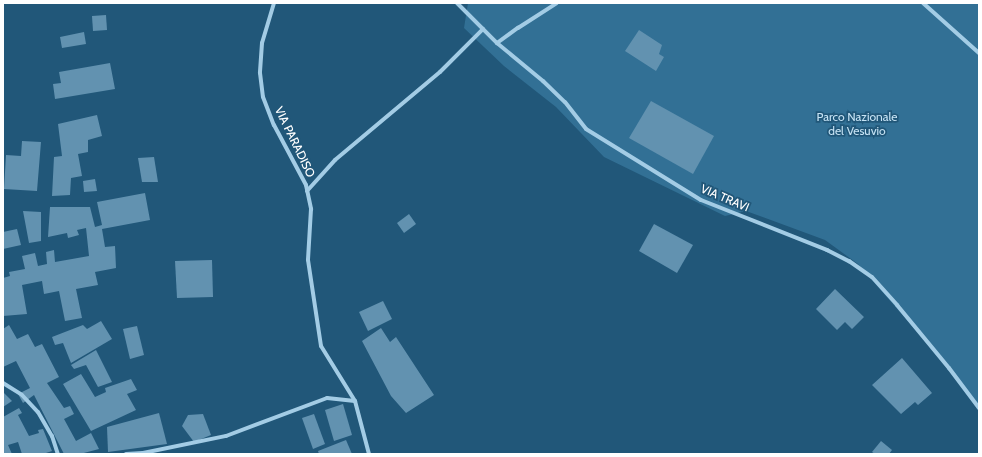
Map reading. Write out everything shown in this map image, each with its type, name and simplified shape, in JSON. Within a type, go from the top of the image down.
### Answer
[{"type":"street","name":"VIA PARADISO","points":[[274,3],[262,43],[260,73],[263,96],[274,125],[306,185],[311,209],[308,260],[321,346],[355,401],[369,454]]},
{"type":"street","name":"VIA TRAVI","points":[[457,3],[497,43],[543,81],[565,102],[586,129],[701,200],[827,250],[849,261],[872,277],[898,304],[979,408]]},
{"type":"street","points":[[497,43],[557,3]]},
{"type":"street","points":[[923,3],[979,54]]},
{"type":"street","points":[[307,191],[335,160],[440,72],[484,29]]},
{"type":"street","points":[[3,383],[22,395],[38,412],[52,436],[58,454]]},
{"type":"street","points":[[126,454],[143,453],[226,436],[327,398],[355,401]]},
{"type":"green space","name":"Parco Nazionale del Vesuvio","points":[[468,3],[979,3],[979,412],[955,375],[858,264],[825,240],[746,211],[725,216],[604,157],[556,107],[504,66],[464,28]]},
{"type":"building","points":[[106,15],[107,30],[93,31],[92,16]]},
{"type":"building","points":[[639,30],[662,45],[659,54],[664,57],[656,71],[625,51]]},
{"type":"building","points":[[84,32],[86,44],[62,48],[60,37]]},
{"type":"building","points":[[110,63],[115,89],[55,99],[53,84],[61,83],[59,72]]},
{"type":"building","points":[[651,101],[714,136],[693,174],[629,138]]},
{"type":"building","points":[[97,115],[102,136],[88,140],[88,152],[78,154],[82,176],[71,178],[70,195],[52,196],[54,157],[62,156],[58,124]]},
{"type":"building","points":[[22,141],[41,142],[37,191],[4,189],[6,155],[21,156]]},
{"type":"building","points":[[154,157],[158,182],[142,182],[138,158]]},
{"type":"building","points":[[95,179],[97,191],[84,192],[83,181]]},
{"type":"building","points":[[145,193],[150,220],[102,229],[105,247],[115,246],[116,268],[95,272],[98,285],[76,289],[82,318],[65,321],[59,291],[44,294],[42,281],[22,285],[27,314],[3,316],[3,278],[10,276],[9,272],[25,269],[22,256],[35,253],[38,266],[47,264],[46,252],[54,250],[55,262],[89,256],[86,228],[77,230],[79,235],[68,238],[67,233],[48,237],[50,207],[90,207],[95,227],[102,225],[97,202]]},
{"type":"building","points":[[23,211],[41,212],[41,241],[29,243]]},
{"type":"building","points":[[409,214],[416,224],[404,233],[397,223]]},
{"type":"building","points":[[654,224],[693,245],[677,273],[639,251]]},
{"type":"building","points":[[17,229],[21,245],[3,249],[3,232]]},
{"type":"building","points":[[212,260],[213,297],[177,298],[175,261]]},
{"type":"building","points":[[835,289],[864,317],[852,329],[845,322],[837,330],[816,309]]},
{"type":"building","points":[[383,301],[392,319],[368,331],[359,312]]},
{"type":"building","points":[[101,321],[112,339],[71,363],[63,343],[55,345],[52,337],[83,325],[87,329]]},
{"type":"building","points":[[9,325],[17,339],[28,334],[35,347],[42,344],[59,377],[47,383],[64,408],[70,406],[74,414],[64,419],[76,441],[91,433],[99,449],[80,454],[64,454],[34,395],[23,403],[18,394],[30,388],[16,361],[3,367],[3,329]]},
{"type":"building","points":[[137,326],[144,355],[130,359],[123,329]]},
{"type":"building","points":[[381,328],[390,342],[396,337],[434,395],[406,413],[391,396],[362,341]]},
{"type":"building","points":[[96,350],[112,382],[98,387],[86,365],[74,369],[71,365]]},
{"type":"building","points":[[902,358],[932,393],[918,405],[915,402],[901,414],[872,385]]},
{"type":"building","points":[[81,374],[95,397],[106,392],[105,388],[131,379],[137,390],[127,394],[136,410],[91,431],[63,384]]},
{"type":"building","points":[[3,392],[12,401],[3,407]]},
{"type":"building","points":[[343,404],[352,435],[334,441],[325,410]]},
{"type":"building","points":[[19,408],[22,413],[18,415],[29,436],[39,433],[38,430],[43,429],[52,451],[43,454],[22,454],[18,442],[8,445],[12,454],[3,454],[3,417]]},
{"type":"building","points":[[159,413],[167,444],[108,452],[107,427]]},
{"type":"building","points":[[203,414],[211,435],[194,442],[182,426],[188,415]]},
{"type":"building","points":[[314,414],[325,444],[313,449],[302,418]]},
{"type":"building","points":[[346,440],[352,454],[319,454],[318,451]]},
{"type":"building","points":[[881,441],[892,450],[889,454],[875,454],[872,452]]}]
